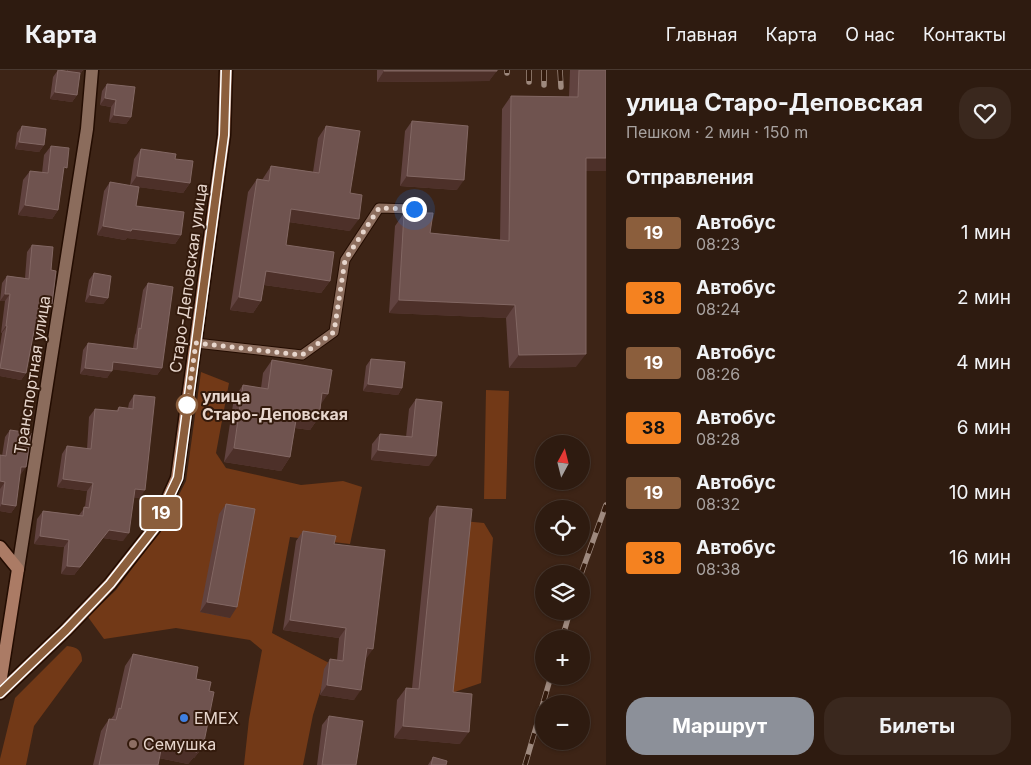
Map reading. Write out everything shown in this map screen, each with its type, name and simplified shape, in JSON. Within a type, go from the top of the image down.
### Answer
[{"type":"main road","name":"Старо-Деповская улица","points":[[0,693],[66,630],[110,584],[155,527],[178,478],[224,135],[226,70]]},
{"type":"main road","points":[[0,547],[18,569]]},
{"type":"main road","name":"Транспортная улица","points":[[0,684],[18,569]]},
{"type":"street","name":"Транспортная улица","points":[[18,569],[87,129],[92,70]]},
{"type":"lane","points":[[196,343],[302,355],[334,332],[345,260],[379,208],[414,209]]},
{"type":"shaded area","points":[[201,372],[229,383],[216,453],[226,468],[301,485],[343,481],[362,487],[350,544],[290,537],[272,633],[329,663],[313,715],[303,765],[244,765],[249,719],[262,650],[250,640],[176,628],[104,639],[88,617],[116,590],[161,530],[186,481]]},
{"type":"shaded area","points":[[486,390],[509,391],[506,499],[484,499]]},
{"type":"shaded area","points":[[463,521],[484,523],[493,538],[481,683],[446,695]]},
{"type":"shaded area","points":[[67,646],[78,650],[82,661],[34,726],[26,765],[0,765],[15,698]]},
{"type":"building","points":[[58,70],[80,73],[77,95],[55,92]]},
{"type":"building","points":[[497,70],[497,71],[384,71]]},
{"type":"building","points":[[579,70],[606,70],[606,158],[586,158],[586,354],[519,355],[515,305],[399,300],[404,213],[433,213],[430,233],[509,241],[511,96],[578,97]]},
{"type":"building","points":[[107,84],[135,87],[131,117],[114,115],[116,100],[105,98]]},
{"type":"building","points":[[412,121],[468,126],[464,180],[407,176]]},
{"type":"building","points":[[22,126],[46,129],[44,145],[19,142]]},
{"type":"building","points":[[326,126],[360,131],[350,193],[362,195],[359,219],[291,209],[286,245],[334,252],[330,281],[266,271],[261,301],[239,297],[257,179],[269,181],[271,166],[319,173]]},
{"type":"building","points":[[51,146],[69,148],[67,168],[64,167],[58,210],[25,205],[30,171],[48,173]]},
{"type":"building","points":[[141,149],[176,154],[175,159],[193,161],[190,183],[137,176]]},
{"type":"building","points":[[110,182],[139,187],[136,206],[184,212],[181,235],[132,229],[131,231],[103,226]]},
{"type":"building","points":[[32,245],[53,247],[51,270],[56,271],[52,304],[40,302],[36,331],[34,331],[26,373],[0,368],[10,294],[5,294],[7,276],[29,279]]},
{"type":"building","points":[[94,273],[111,276],[108,298],[90,295]]},
{"type":"building","points":[[148,283],[173,287],[162,368],[113,362],[112,371],[85,368],[88,343],[137,349]]},
{"type":"building","points":[[371,359],[405,362],[402,388],[368,384]]},
{"type":"building","points":[[272,360],[332,370],[328,394],[322,393],[319,417],[297,414],[290,457],[234,448],[243,385],[268,389]]},
{"type":"building","points":[[134,395],[155,397],[145,490],[135,489],[129,533],[109,530],[80,567],[67,566],[69,540],[40,536],[43,511],[83,516],[84,507],[89,508],[93,483],[63,479],[67,446],[91,449],[95,409],[118,411],[119,407],[133,409]]},
{"type":"building","points":[[416,399],[442,402],[436,456],[378,450],[380,434],[412,437]]},
{"type":"building","points":[[10,430],[31,433],[26,467],[21,467],[16,506],[2,504],[5,482],[0,481],[0,455],[6,456]]},
{"type":"building","points":[[226,504],[255,509],[237,607],[207,602]]},
{"type":"building","points":[[437,506],[472,509],[453,692],[472,694],[469,732],[403,726],[406,688],[419,689]]},
{"type":"building","points":[[303,531],[336,536],[334,544],[385,550],[373,649],[367,648],[361,690],[327,685],[330,659],[343,661],[346,628],[290,620]]},
{"type":"building","points":[[133,654],[198,667],[196,679],[211,682],[209,691],[214,692],[203,747],[198,745],[197,752],[162,745],[158,765],[99,765],[109,719],[116,720],[119,708],[121,709]]},
{"type":"building","points":[[329,716],[363,721],[356,765],[322,765]]},
{"type":"building","points":[[433,757],[447,761],[446,765],[431,765]]},
{"type":"railway","points":[[529,70],[529,82]]},
{"type":"railway","points":[[544,70],[544,85]]},
{"type":"railway","points":[[560,70],[561,87]]},
{"type":"railway","points":[[584,565],[606,505]]},
{"type":"railway","points":[[565,630],[567,620]]},
{"type":"railway","points":[[525,765],[548,685]]},
{"type":"bus line","name":"19","points":[[0,693],[66,630],[110,584],[155,527],[178,478],[224,135],[226,70]]},
{"type":"place","name":"улица Старо-Деповская","points":[[187,405]]},
{"type":"place","name":"EMEX","points":[[184,718]]},
{"type":"place","name":"Семушка","points":[[133,744]]},
{"type":"route","points":[[187,405],[196,343],[302,355],[334,332],[345,260],[379,208],[414,209]]}]
